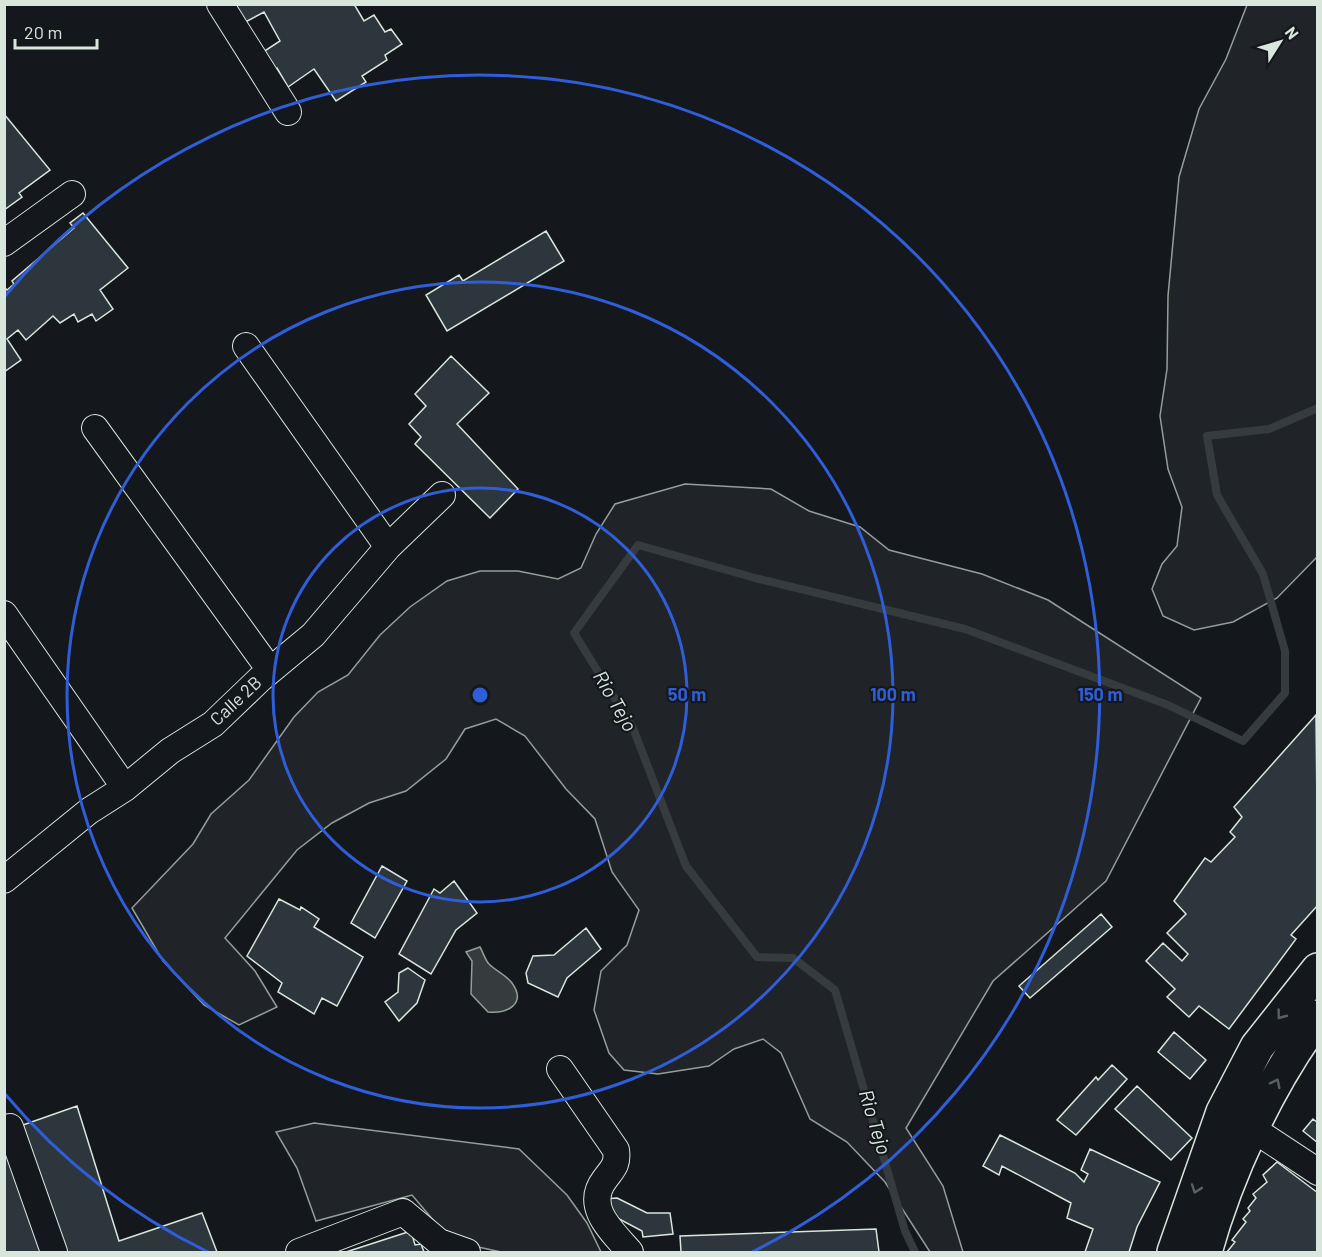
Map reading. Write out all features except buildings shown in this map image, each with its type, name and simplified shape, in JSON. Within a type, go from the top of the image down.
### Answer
[{"type":"main road","points":[[1174,1252],[1223,1112],[1257,1047],[1317,970]]},
{"type":"main road","points":[[1205,1252],[1213,1224],[1253,1129],[1293,1050],[1317,1017]]},
{"type":"street","points":[[220,4],[288,112]]},
{"type":"street","points":[[4,243],[72,194]]},
{"type":"street","points":[[246,346],[388,547]]},
{"type":"street","points":[[94,428],[270,670]]},
{"type":"street","name":"Calle 2B","points":[[4,880],[81,817],[125,788],[170,751],[213,724],[270,670],[314,634],[388,547],[442,495]]},
{"type":"street","points":[[4,614],[125,788]]},
{"type":"street","points":[[560,1069],[616,1150],[618,1161],[599,1191],[597,1208],[603,1220],[630,1252]]},
{"type":"street","points":[[10,1127],[54,1252]]},
{"type":"street","points":[[1253,1129],[1317,1172]]},
{"type":"street","points":[[298,1252],[403,1212],[439,1242],[467,1252]]},
{"type":"shaded area","points":[[1247,5],[1317,5],[1317,557],[1277,598],[1233,622],[1194,630],[1163,616],[1152,589],[1162,564],[1177,546],[1182,507],[1168,469],[1160,416],[1167,369],[1168,296],[1179,177],[1199,109],[1226,59]]},
{"type":"shaded area","points":[[685,484],[771,489],[809,511],[860,527],[889,550],[982,574],[1048,600],[1201,698],[1106,881],[993,981],[906,1128],[943,1186],[963,1252],[930,1252],[885,1182],[847,1142],[810,1119],[781,1053],[763,1039],[734,1049],[709,1066],[658,1074],[624,1070],[609,1053],[594,1010],[601,971],[627,945],[639,910],[612,872],[595,819],[566,789],[525,736],[496,719],[465,729],[446,759],[406,791],[369,803],[332,823],[297,850],[225,938],[255,971],[277,1007],[239,1025],[204,1005],[163,961],[132,908],[193,844],[211,814],[249,780],[294,717],[318,692],[348,675],[380,635],[410,607],[447,581],[480,571],[518,571],[558,579],[581,568],[596,534],[615,504]]},
{"type":"shaded area","points":[[480,947],[488,962],[510,980],[516,990],[516,1002],[508,1009],[488,1012],[471,994],[472,961],[466,952]]},
{"type":"shaded area","points":[[314,1123],[519,1149],[567,1195],[587,1223],[601,1252],[501,1252],[451,1241],[412,1195],[316,1221],[297,1168],[276,1132]]},
{"type":"waterway","name":"Rio Tejo","points":[[915,1252],[905,1231],[835,990],[793,958],[757,957],[686,866],[633,728],[574,633],[638,545],[755,578],[965,629],[1168,705],[1243,741],[1285,693],[1285,651],[1263,574],[1217,495],[1207,436],[1269,429],[1318,408]]}]
